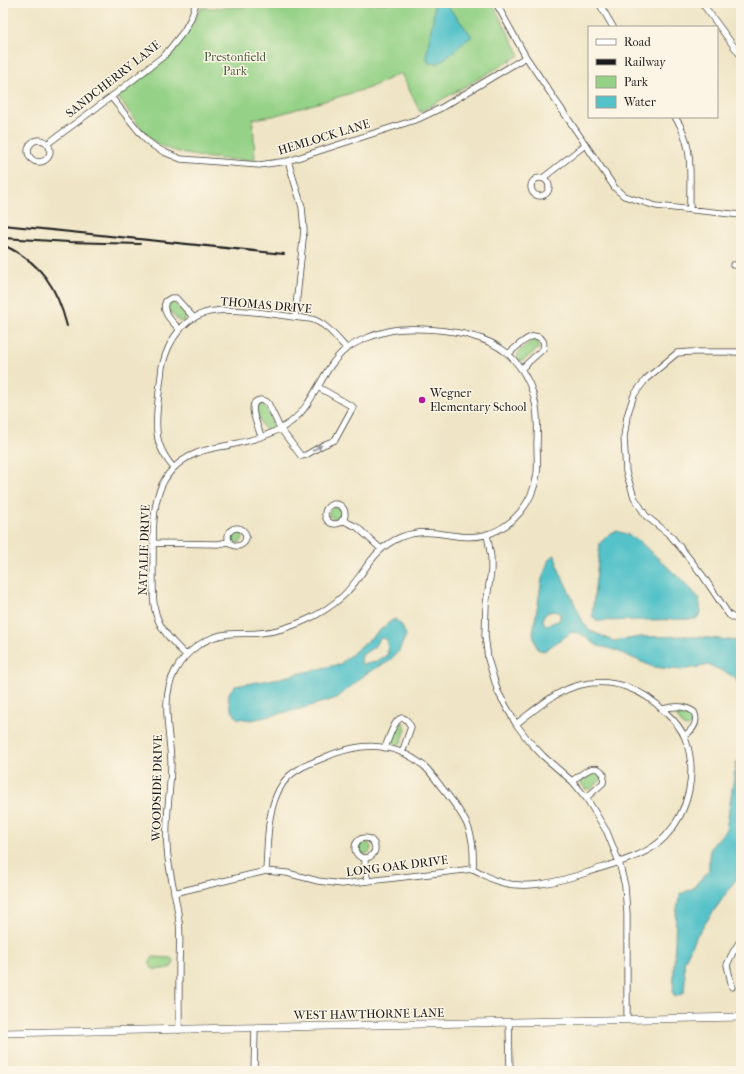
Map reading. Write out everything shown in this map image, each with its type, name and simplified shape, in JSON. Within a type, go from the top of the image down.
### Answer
[{"type":"street","name":"SANDCHERRY LANE","points":[[47,144],[165,55],[184,31],[191,18],[196,3]]},
{"type":"street","points":[[496,3],[526,56],[585,145],[615,188],[624,196],[656,206],[741,214]]},
{"type":"street","points":[[599,3],[612,26]]},
{"type":"street","points":[[702,3],[741,56]]},
{"type":"street","name":"HEMLOCK LANE","points":[[111,97],[146,140],[155,148],[181,159],[259,165],[288,161],[418,119],[441,108],[526,56]]},
{"type":"street","points":[[676,118],[685,136],[690,154],[690,209]]},
{"type":"street","points":[[543,178],[585,145]]},
{"type":"street","points":[[288,161],[302,207],[304,230],[295,316]]},
{"type":"street","points":[[733,265],[741,265]]},
{"type":"street","points":[[180,330],[165,312],[164,308],[166,301],[171,298],[176,298],[194,318]]},
{"type":"street","name":"THOMAS DRIVE","points":[[173,468],[159,444],[156,424],[164,358],[171,341],[180,330],[194,318],[207,312],[227,310],[295,316],[310,319],[321,323],[335,335],[347,349]]},
{"type":"street","name":"WOODSIDE DRIVE","points":[[179,1030],[180,931],[167,844],[171,766],[167,701],[173,674],[186,654],[207,640],[233,633],[257,633],[277,630],[291,626],[316,615],[344,595],[381,549],[403,537],[420,532],[435,532],[467,536],[487,534],[503,527],[518,516],[529,498],[537,474],[537,411],[533,392],[521,369],[508,354],[492,343],[473,336],[452,332],[408,329],[386,331],[347,349]]},
{"type":"street","points":[[508,354],[529,337],[535,336],[541,338],[544,343],[544,349],[521,369]]},
{"type":"street","name":"NATALIE DRIVE","points":[[186,654],[162,629],[155,614],[153,599],[154,515],[156,500],[161,485],[173,468],[200,452],[243,442],[272,433],[292,420],[309,402],[328,370],[347,349]]},
{"type":"street","points":[[741,352],[677,353],[646,379],[634,395],[627,416],[624,437],[626,472],[634,497],[646,516],[670,535],[703,576],[729,615],[741,622]]},
{"type":"street","points":[[262,436],[253,412],[255,402],[259,400],[268,403],[280,428],[301,456],[306,455],[335,440],[353,407],[318,388]]},
{"type":"street","points":[[342,520],[357,527],[381,549]]},
{"type":"street","points":[[487,534],[492,565],[485,618],[487,651],[498,692],[516,724],[528,740],[543,756],[572,781],[586,798],[607,832],[619,862],[625,886],[627,914],[627,1019]]},
{"type":"street","points":[[154,543],[218,544],[228,542]]},
{"type":"street","points":[[266,872],[270,815],[276,797],[284,781],[303,767],[341,750],[366,746],[394,749],[424,766],[463,816],[471,832],[474,853],[473,869],[495,880],[512,884],[526,885],[555,882],[619,862],[642,853],[664,837],[679,817],[686,800],[691,776],[684,736],[675,721],[663,709],[655,702],[637,691],[614,684],[596,683],[580,685],[558,694],[516,724]]},
{"type":"street","points":[[663,709],[682,706],[694,712],[696,723],[689,733],[684,736]]},
{"type":"street","points":[[386,748],[393,725],[397,720],[406,720],[411,727],[402,753]]},
{"type":"street","points":[[572,781],[587,770],[594,768],[599,769],[602,772],[604,775],[603,783],[586,798]]},
{"type":"street","points":[[364,858],[368,881]]},
{"type":"street","name":"LONG OAK DRIVE","points":[[174,893],[266,872],[287,873],[318,882],[349,884],[473,869]]},
{"type":"street","points":[[732,987],[727,965],[741,939]]},
{"type":"street","name":"WEST HAWTHORNE LANE","points":[[3,1033],[738,1017]]},
{"type":"street","points":[[509,1022],[510,1071]]},
{"type":"street","points":[[254,1071],[255,1028]]},
{"type":"green space","name":"Prestonfield Park","points":[[246,3],[492,3],[520,55],[420,112],[401,73],[369,88],[273,116],[253,119],[255,160],[214,158],[184,154],[159,144],[149,137],[117,96],[143,77],[176,47],[185,36],[201,8],[245,7]]},
{"type":"green space","points":[[172,302],[182,309],[185,320],[179,322],[168,309],[169,303]]},
{"type":"green space","points":[[534,340],[538,342],[539,348],[524,360],[519,361],[517,358],[518,353]]},
{"type":"green space","points":[[260,404],[265,407],[270,417],[272,427],[270,429],[265,429],[263,427],[256,412],[256,407]]},
{"type":"green space","points":[[335,507],[339,509],[341,513],[339,517],[335,519],[331,517],[329,513],[331,509]]},
{"type":"green space","points":[[237,531],[241,533],[243,537],[241,541],[237,543],[233,541],[231,537],[233,533]]},
{"type":"green space","points":[[682,709],[691,713],[692,715],[693,719],[688,727],[683,726],[676,715],[678,711]]},
{"type":"green space","points":[[404,723],[406,729],[401,743],[396,745],[393,744],[392,739],[396,725]]},
{"type":"green space","points":[[592,771],[598,771],[601,780],[591,789],[585,789],[581,783],[582,778]]},
{"type":"green space","points":[[365,842],[369,844],[371,848],[369,852],[365,854],[361,852],[359,848],[361,844]]},
{"type":"green space","points":[[155,957],[171,958],[174,961],[172,966],[168,969],[153,969],[150,965],[150,961]]},
{"type":"water","points":[[434,3],[445,3],[472,36],[439,63],[429,63],[426,57],[434,13]]},
{"type":"water","points":[[617,531],[629,535],[640,542],[683,581],[699,598],[701,613],[696,619],[598,621],[592,616],[600,543],[610,533]]},
{"type":"water","points":[[555,555],[559,570],[583,622],[589,630],[613,641],[641,637],[687,636],[741,641],[741,693],[736,679],[731,675],[709,665],[681,670],[653,667],[615,650],[598,646],[579,633],[572,632],[544,651],[537,649],[533,633],[542,579],[549,559]],"holes":[[[556,611],[560,613],[560,620],[547,625],[543,622],[544,615],[549,612]]]},
{"type":"water","points":[[395,619],[401,624],[406,635],[399,651],[388,662],[367,673],[337,698],[300,709],[252,720],[237,718],[231,709],[228,698],[230,691],[235,686],[280,678],[340,664]],"holes":[[[380,638],[386,639],[388,654],[375,662],[361,664],[362,655],[374,647]]]},
{"type":"water","points":[[741,758],[741,846],[739,849],[741,872],[695,938],[684,962],[684,993],[675,997],[673,993],[676,914],[680,894],[692,889],[709,870],[709,856],[711,847],[726,830],[736,763]]},
{"type":"railway","points":[[3,225],[284,254]]},
{"type":"railway","points":[[3,238],[140,244]]},
{"type":"railway","points":[[3,245],[28,259],[46,277],[58,299],[67,326]]},
{"type":"place","name":"Wegner Elementary School","points":[[422,400]]}]
